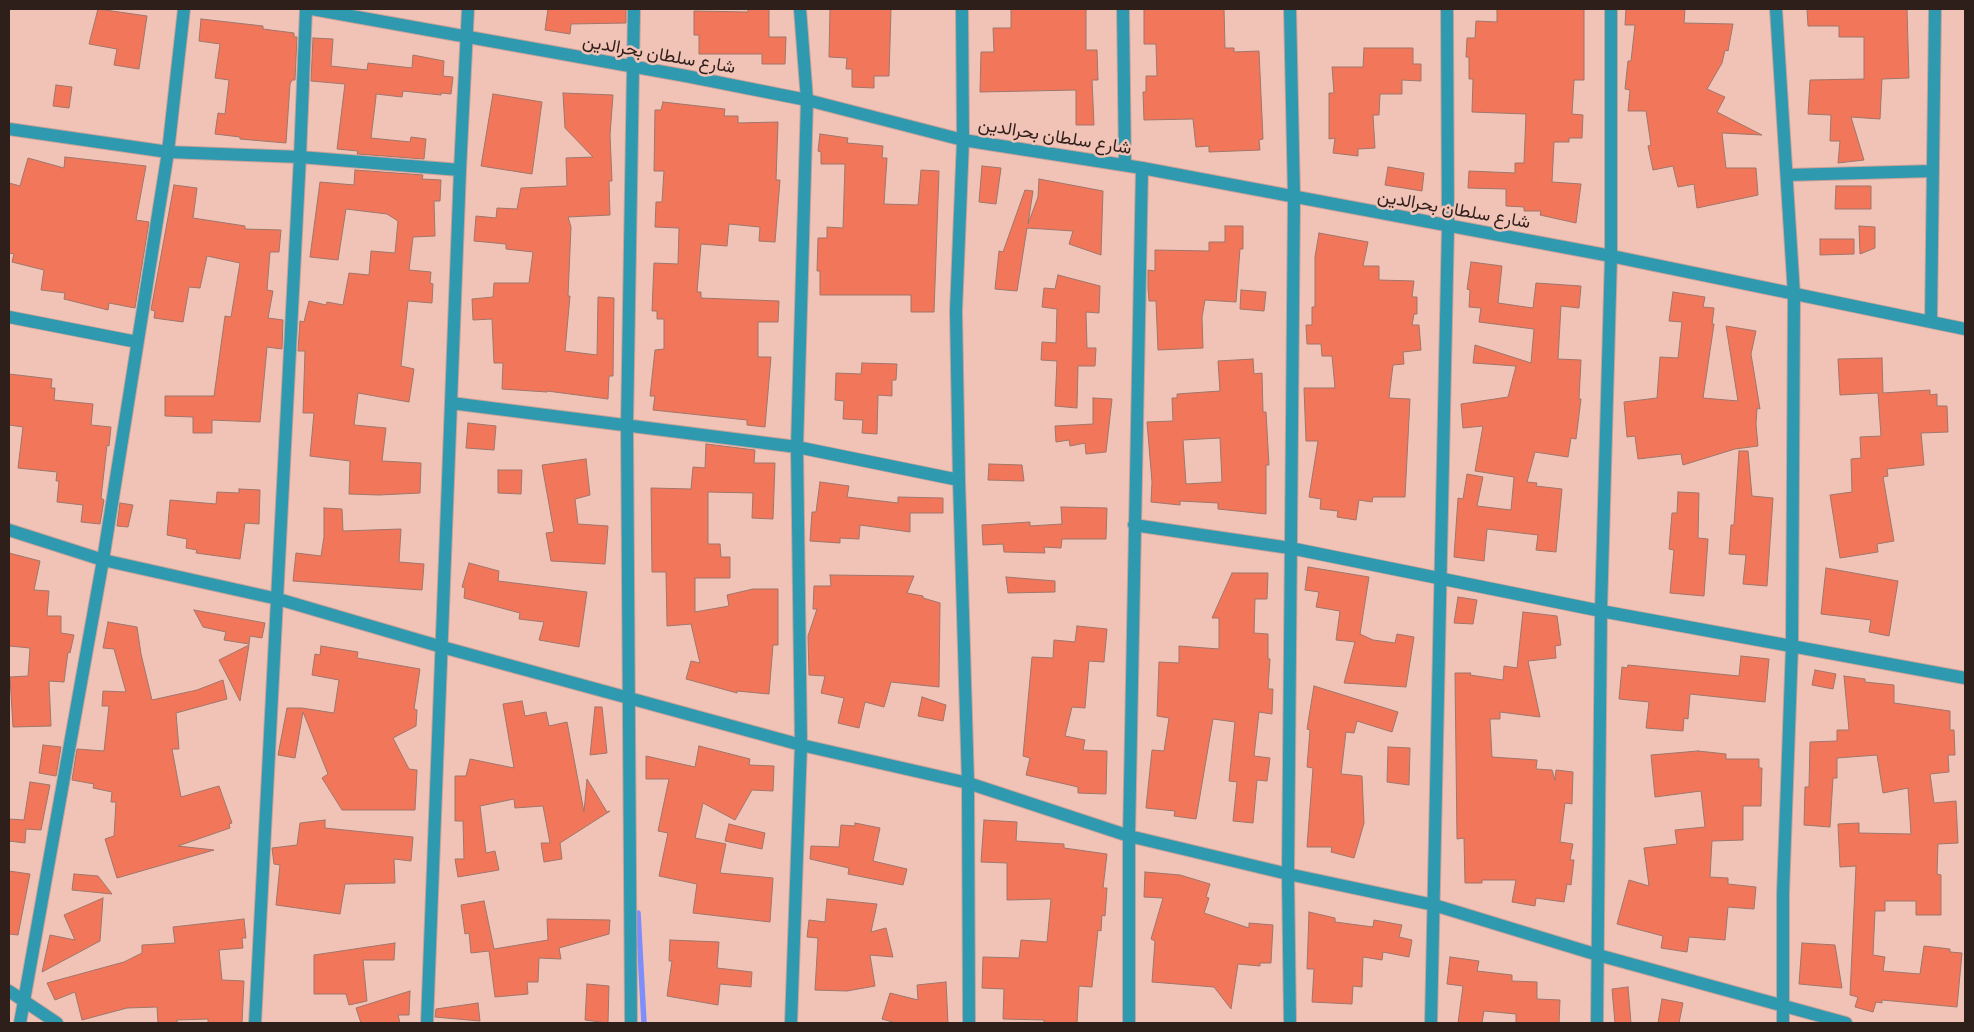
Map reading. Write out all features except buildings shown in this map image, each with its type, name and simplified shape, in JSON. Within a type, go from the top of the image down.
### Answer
[{"type":"street","points":[[20,1023],[103,560],[168,152],[184,9]]},
{"type":"street","points":[[255,1023],[278,599],[306,9]]},
{"type":"street","name":"شارع سلطان بحرالدين","points":[[312,9],[807,100],[963,140],[1142,168],[1611,256],[1965,329]]},
{"type":"street","points":[[427,1023],[468,9]]},
{"type":"street","points":[[631,1023],[627,425],[635,67],[634,9]]},
{"type":"street","points":[[791,1023],[801,746],[798,447],[807,100],[800,9]]},
{"type":"street","points":[[962,9],[963,140],[956,311],[968,783],[969,1023]]},
{"type":"street","points":[[1123,9],[1124,165]]},
{"type":"street","points":[[1290,9],[1294,197],[1288,874],[1290,1023]]},
{"type":"street","points":[[1431,1023],[1448,226],[1447,9]]},
{"type":"street","points":[[1597,1023],[1602,611],[1611,256],[1611,9]]},
{"type":"street","points":[[1776,9],[1788,174],[1794,295],[1792,646],[1783,893],[1784,1023]]},
{"type":"street","points":[[1931,321],[1935,9]]},
{"type":"street","points":[[9,129],[168,152],[300,157],[460,170]]},
{"type":"street","points":[[1129,1023],[1129,836],[1142,168]]},
{"type":"street","points":[[1788,174],[1933,171]]},
{"type":"street","points":[[9,317],[137,342]]},
{"type":"street","points":[[451,403],[798,447],[959,480]]},
{"type":"street","points":[[1134,525],[1290,548],[1442,577],[1602,611],[1965,678]]},
{"type":"street","points":[[9,530],[103,560],[278,599],[442,647],[801,746],[968,783],[1129,836],[1288,874],[1434,905],[1598,955],[1846,1023]]},
{"type":"street","points":[[9,992],[57,1023]]},
{"type":"waterway","points":[[638,913],[644,1023]]}]
